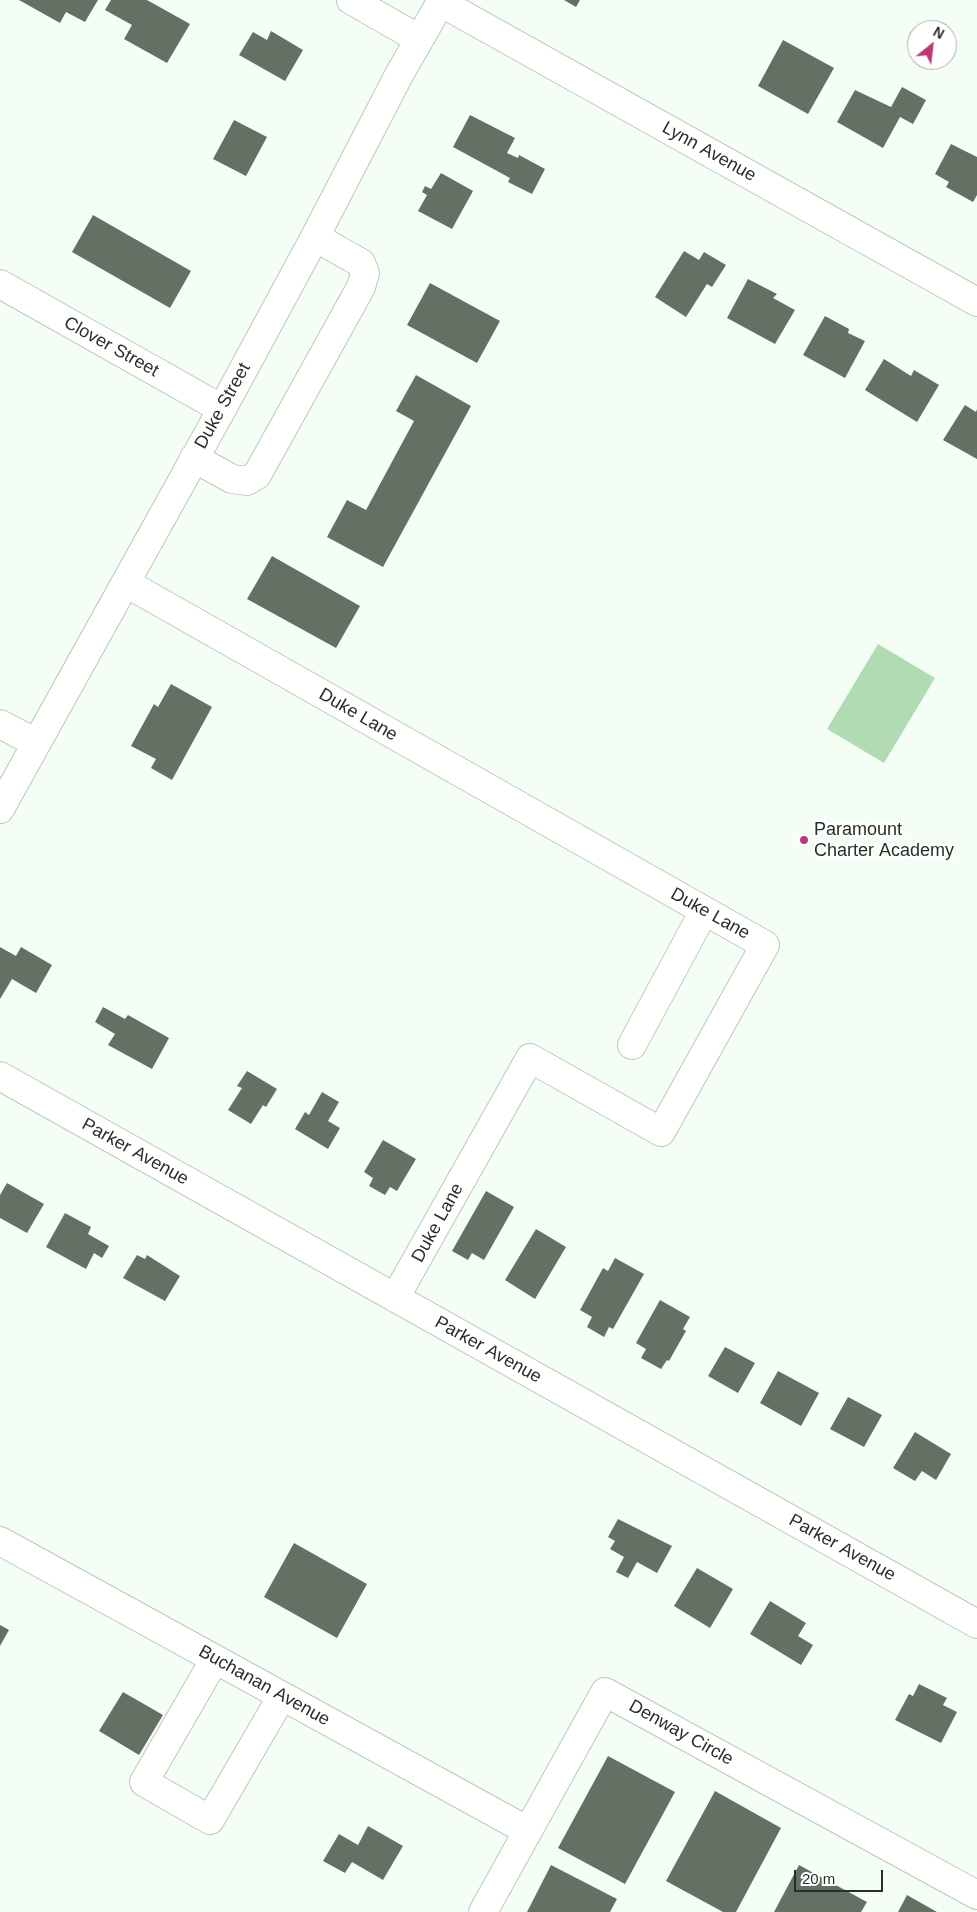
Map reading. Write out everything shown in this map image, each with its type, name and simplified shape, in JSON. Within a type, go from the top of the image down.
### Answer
[{"type":"street","points":[[351,0],[419,39]]},
{"type":"street","name":"Duke Street","points":[[0,809],[222,409],[441,1]]},
{"type":"street","name":"Lynn Avenue","points":[[441,1],[977,302]]},
{"type":"street","points":[[194,458],[232,479],[247,481],[257,475],[361,287],[365,273],[361,263],[315,237]]},
{"type":"street","name":"Clover Street","points":[[0,284],[222,409]]},
{"type":"street","name":"Duke Lane","points":[[126,583],[765,945],[661,1132],[530,1058],[395,1298]]},
{"type":"street","points":[[0,724],[36,743]]},
{"type":"street","points":[[632,1045],[704,911]]},
{"type":"street","name":"Parker Avenue","points":[[0,1076],[977,1624]]},
{"type":"street","name":"Buchanan Avenue","points":[[0,1541],[528,1831]]},
{"type":"street","points":[[215,1659],[144,1782],[210,1820],[282,1696]]},
{"type":"street","name":"Denway Circle","points":[[483,1912],[605,1692],[977,1895]]},
{"type":"green space","points":[[878,644],[935,678],[884,763],[827,729]]},
{"type":"building","points":[[19,0],[98,0],[85,22],[66,12],[60,23]]},
{"type":"building","points":[[111,0],[147,0],[190,24],[167,63],[124,39],[132,25],[105,10]]},
{"type":"building","points":[[564,0],[580,0],[576,7]]},
{"type":"building","points":[[271,31],[303,50],[285,81],[239,55],[253,32],[267,40]]},
{"type":"building","points":[[783,40],[834,68],[808,114],[758,86]]},
{"type":"building","points":[[902,87],[926,100],[913,124],[900,117],[883,148],[837,122],[855,90],[891,107]]},
{"type":"building","points":[[470,115],[515,138],[507,153],[518,158],[519,155],[545,169],[532,194],[508,182],[510,178],[453,147]]},
{"type":"building","points":[[234,120],[267,137],[246,176],[213,159]]},
{"type":"building","points":[[951,144],[977,157],[977,195],[973,202],[946,187],[949,182],[935,174]]},
{"type":"building","points":[[441,173],[473,191],[452,229],[418,211],[427,195],[422,192],[425,186],[431,189]]},
{"type":"building","points":[[93,215],[191,271],[170,308],[72,252]]},
{"type":"building","points":[[684,251],[699,260],[704,252],[726,265],[712,287],[707,284],[686,317],[655,297]]},
{"type":"building","points":[[748,279],[777,294],[773,298],[795,310],[775,344],[727,318]]},
{"type":"building","points":[[430,283],[500,321],[477,363],[407,325]]},
{"type":"building","points":[[825,316],[849,329],[848,333],[865,341],[845,378],[803,355]]},
{"type":"building","points":[[884,359],[911,376],[914,370],[939,385],[917,422],[865,390]]},
{"type":"building","points":[[416,375],[471,406],[383,567],[327,537],[347,500],[366,510],[414,421],[396,411]]},
{"type":"building","points":[[965,405],[976,412],[977,409],[977,459],[943,440]]},
{"type":"building","points":[[272,556],[360,606],[336,648],[247,599]]},
{"type":"building","points":[[171,684],[212,707],[172,780],[151,768],[156,759],[131,746],[154,704],[158,707]]},
{"type":"building","points":[[0,947],[16,956],[21,947],[52,965],[36,993],[12,979],[0,999]]},
{"type":"building","points":[[103,1007],[125,1019],[128,1015],[169,1038],[152,1069],[108,1045],[115,1034],[95,1022]]},
{"type":"building","points":[[247,1071],[277,1089],[266,1107],[263,1105],[251,1124],[228,1110],[242,1088],[237,1086]]},
{"type":"building","points":[[322,1092],[339,1102],[328,1121],[340,1128],[328,1149],[295,1129],[305,1112],[309,1115]]},
{"type":"building","points":[[383,1140],[416,1159],[397,1191],[390,1187],[385,1195],[369,1186],[373,1178],[364,1172]]},
{"type":"building","points":[[7,1183],[44,1204],[27,1233],[0,1218],[0,1195]]},
{"type":"building","points":[[486,1191],[514,1207],[484,1260],[472,1253],[468,1260],[452,1251]]},
{"type":"building","points":[[65,1213],[91,1227],[88,1234],[109,1246],[102,1258],[94,1253],[86,1269],[46,1247]]},
{"type":"building","points":[[536,1229],[566,1247],[535,1299],[505,1280]]},
{"type":"building","points":[[137,1255],[145,1259],[147,1255],[180,1276],[165,1301],[123,1278]]},
{"type":"building","points":[[615,1258],[644,1274],[613,1329],[609,1327],[604,1337],[587,1327],[592,1317],[580,1310],[603,1268],[608,1271]]},
{"type":"building","points":[[660,1300],[690,1317],[683,1329],[686,1331],[669,1361],[667,1360],[661,1369],[641,1358],[646,1349],[636,1343]]},
{"type":"building","points":[[725,1347],[755,1363],[738,1393],[708,1376]]},
{"type":"building","points":[[778,1371],[819,1393],[801,1426],[760,1403]]},
{"type":"building","points":[[848,1397],[882,1415],[864,1447],[830,1429]]},
{"type":"building","points":[[915,1432],[951,1454],[936,1480],[922,1471],[915,1481],[893,1468]]},
{"type":"building","points":[[618,1519],[672,1546],[657,1573],[637,1562],[628,1578],[616,1572],[624,1557],[610,1549],[615,1541],[608,1537]]},
{"type":"building","points":[[294,1543],[367,1584],[337,1638],[264,1597]]},
{"type":"building","points":[[697,1568],[733,1589],[710,1628],[674,1606]]},
{"type":"building","points":[[770,1601],[806,1623],[798,1636],[813,1645],[801,1665],[750,1634]]},
{"type":"building","points":[[0,1625],[9,1630],[0,1646]]},
{"type":"building","points":[[919,1684],[947,1698],[943,1705],[957,1712],[941,1743],[895,1720],[909,1694],[913,1696]]},
{"type":"building","points":[[123,1692],[163,1715],[139,1755],[99,1731]]},
{"type":"building","points":[[608,1756],[675,1792],[625,1884],[558,1848]]},
{"type":"building","points":[[715,1791],[781,1828],[736,1912],[723,1912],[666,1881]]},
{"type":"building","points":[[368,1826],[403,1846],[383,1880],[352,1862],[345,1873],[323,1861],[339,1834],[358,1845]]},
{"type":"building","points":[[551,1865],[617,1899],[610,1912],[527,1912]]},
{"type":"building","points":[[799,1865],[867,1902],[861,1912],[774,1912]]},
{"type":"building","points":[[907,1895],[937,1912],[898,1912]]},
{"type":"place","name":"Paramount Charter Academy","points":[[804,840]]}]
